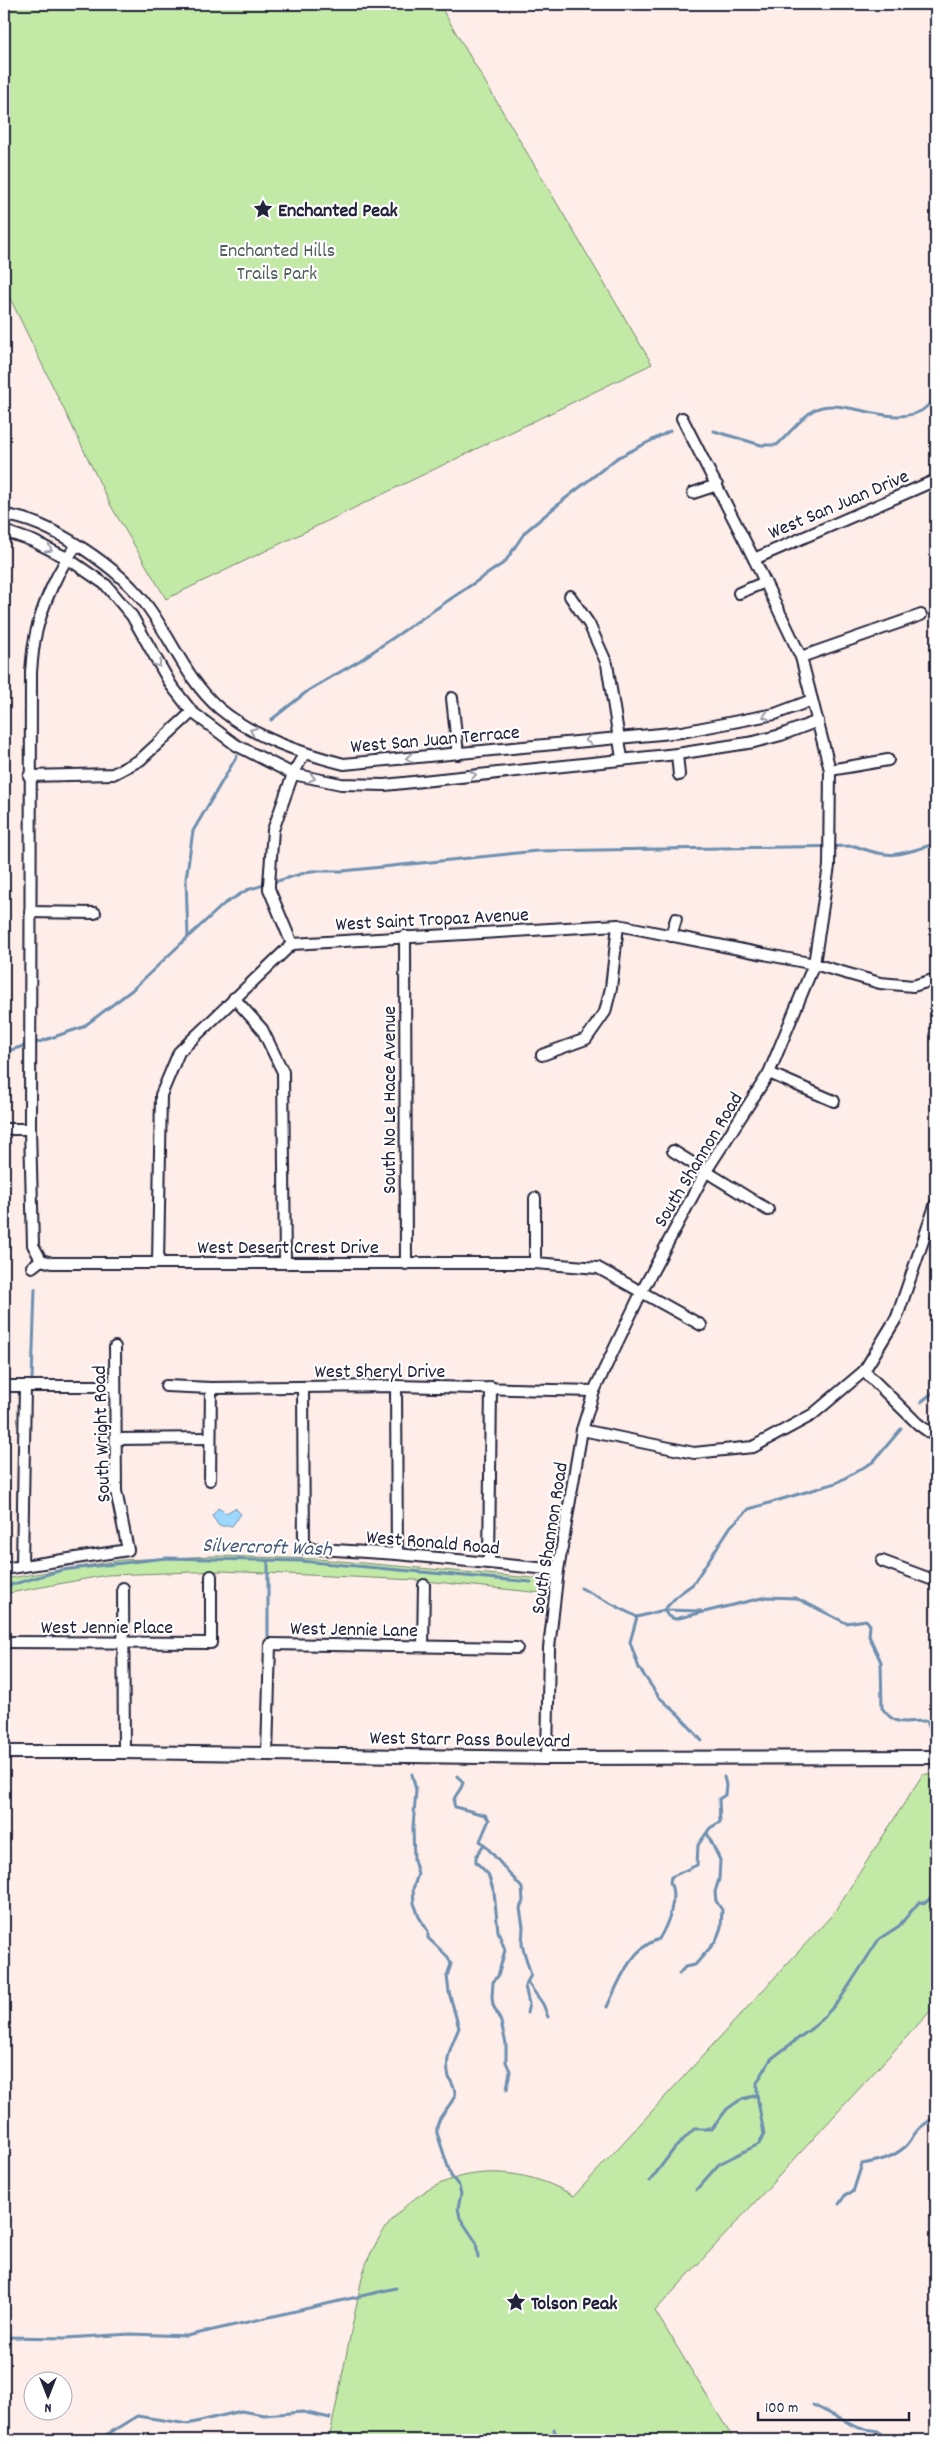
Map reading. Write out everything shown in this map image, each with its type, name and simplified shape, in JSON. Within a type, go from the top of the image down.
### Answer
[{"type":"street","name":"South Shannon Road","points":[[547,1758],[549,1648],[558,1570],[582,1430],[594,1391],[642,1290],[706,1171],[769,1073],[814,964],[829,866],[830,770],[801,657],[754,558],[682,418]]},
{"type":"street","name":"West San Juan Drive","points":[[754,558],[936,480]]},
{"type":"street","points":[[693,493],[717,486]]},
{"type":"street","name":"West San Juan Terrace","points":[[4,514],[17,516],[41,525],[77,545],[110,568],[148,606],[183,665],[203,692],[220,708],[248,729],[304,754],[344,764],[682,732],[775,714],[812,700]]},
{"type":"street","name":"West San Juan Terrace","points":[[4,531],[33,541],[67,558],[106,585],[132,616],[171,685],[192,712],[236,745],[293,774],[341,784],[385,785],[622,758],[677,754],[772,737],[818,721]]},
{"type":"street","points":[[32,1267],[41,1260],[33,1245],[30,1129],[29,776],[31,672],[35,634],[44,608],[67,558],[77,545]]},
{"type":"street","points":[[738,593],[765,582]]},
{"type":"street","points":[[570,596],[589,624],[607,664],[622,758]]},
{"type":"street","points":[[801,657],[921,615]]},
{"type":"street","points":[[452,698],[458,754]]},
{"type":"street","points":[[29,776],[113,774],[140,760],[192,712]]},
{"type":"street","points":[[158,1263],[161,1096],[179,1052],[292,944],[269,889],[273,830],[293,774],[304,754]]},
{"type":"street","points":[[677,754],[679,775]]},
{"type":"street","points":[[830,770],[888,760]]},
{"type":"street","points":[[30,912],[94,913]]},
{"type":"street","points":[[671,936],[676,919]]},
{"type":"street","points":[[542,1055],[586,1039],[605,1012],[611,988],[618,925]]},
{"type":"street","name":"West Saint Tropaz Avenue","points":[[292,944],[618,925],[814,964],[880,983],[913,986],[936,979]]},
{"type":"street","name":"South No Le Hace Avenue","points":[[405,936],[406,1264]]},
{"type":"street","points":[[234,998],[262,1029],[283,1072],[285,1263]]},
{"type":"street","points":[[769,1073],[834,1101]]},
{"type":"street","points":[[4,1129],[30,1129]]},
{"type":"street","points":[[673,1151],[768,1210]]},
{"type":"street","points":[[534,1263],[535,1198]]},
{"type":"street","points":[[582,1430],[694,1452],[752,1448],[812,1416],[864,1371],[897,1317],[936,1203]]},
{"type":"street","name":"West Desert Crest Drive","points":[[41,1260],[52,1263],[534,1263],[598,1268],[642,1290],[701,1324]]},
{"type":"street","name":"South Wright Road","points":[[22,1566],[128,1550],[116,1491],[115,1347]]},
{"type":"street","points":[[864,1371],[918,1424],[936,1437]]},
{"type":"street","points":[[4,1386],[115,1386]]},
{"type":"street","points":[[4,1569],[22,1566],[25,1386]]},
{"type":"street","name":"West Sheryl Drive","points":[[166,1386],[210,1388],[491,1387],[594,1391]]},
{"type":"street","points":[[396,1386],[397,1554]]},
{"type":"street","points":[[489,1563],[491,1387]]},
{"type":"street","points":[[210,1388],[210,1480]]},
{"type":"street","name":"West Ronald Road","points":[[303,1388],[304,1548],[397,1554],[558,1570]]},
{"type":"street","points":[[117,1439],[210,1438]]},
{"type":"street","points":[[882,1561],[936,1581]]},
{"type":"street","name":"West Jennie Place","points":[[4,1642],[211,1643],[211,1576]]},
{"type":"street","points":[[423,1646],[424,1585]]},
{"type":"street","points":[[123,1588],[124,1752]]},
{"type":"street","name":"West Jennie Lane","points":[[267,1755],[270,1644],[517,1648]]},
{"type":"street","name":"West Starr Pass Boulevard","points":[[4,1752],[547,1758],[936,1757]]},
{"type":"green space","name":"Enchanted Hills Trails Park","points":[[4,4],[439,4],[652,364],[166,599],[111,506],[4,286]]},
{"type":"green space","points":[[215,1556],[317,1559],[543,1579],[542,1593],[416,1580],[222,1571],[107,1575],[4,1594],[4,1579],[122,1560]]},
{"type":"green space","points":[[923,1774],[936,1774],[936,2005],[655,2311],[734,2440],[329,2440],[363,2273],[377,2241],[397,2214],[421,2194],[448,2180],[478,2174],[510,2174],[542,2181],[574,2196],[833,1914]]},
{"type":"water","points":[[218,1508],[226,1513],[235,1508],[241,1514],[232,1526],[219,1526],[212,1516]]},
{"type":"waterway","points":[[714,431],[761,445],[777,445],[810,412],[825,406],[838,406],[894,416],[908,415],[921,411],[936,399]]},
{"type":"waterway","points":[[271,720],[309,690],[359,661],[505,562],[525,532],[566,498],[617,458],[670,431]]},
{"type":"waterway","points":[[33,1044],[83,1027],[132,990],[188,937],[186,879],[193,831],[237,756]]},
{"type":"waterway","points":[[188,937],[224,904],[247,890],[311,871],[343,871],[537,851],[855,846],[876,853],[901,854],[931,845],[936,832]]},
{"type":"waterway","points":[[4,1052],[27,1045]]},
{"type":"waterway","points":[[32,1380],[35,1289]]},
{"type":"waterway","name":"Silvercroft Wash","points":[[921,1402],[936,1390]]},
{"type":"waterway","name":"Silvercroft Wash","points":[[581,1588],[637,1617],[664,1610],[678,1595],[693,1584],[731,1526],[749,1509],[836,1483],[873,1462],[901,1429]]},
{"type":"waterway","name":"Silvercroft Wash","points":[[4,1587],[62,1570],[166,1558],[301,1561],[531,1582]]},
{"type":"waterway","points":[[266,1561],[268,1562],[268,1642]]},
{"type":"waterway","points":[[664,1610],[668,1616],[675,1619],[766,1597],[796,1598],[846,1623],[866,1620],[870,1625],[869,1636],[881,1662],[882,1708],[887,1715],[898,1721],[927,1721],[934,1740]]},
{"type":"waterway","points":[[665,1610],[701,1611]]},
{"type":"waterway","points":[[637,1617],[630,1642],[639,1668],[659,1697],[679,1715],[702,1741]]},
{"type":"waterway","points":[[412,1774],[416,1790],[413,1827],[414,1860],[418,1874],[413,1889],[414,1903],[419,1917],[428,1931],[428,1938],[448,1957],[451,1964],[447,1976],[449,1992],[459,2028],[447,2064],[455,2095],[438,2122],[437,2133],[451,2176],[459,2186],[461,2194],[458,2208],[460,2218],[476,2242],[478,2258]]},
{"type":"waterway","points":[[457,1776],[463,1782],[454,1800],[455,1807],[485,1815],[489,1820],[480,1841],[484,1844],[476,1857],[476,1862],[488,1874],[494,1892],[498,1931],[505,1950],[498,1976],[493,1982],[492,1997],[506,2044],[506,2062],[510,2071],[507,2089]]},
{"type":"waterway","points":[[607,2007],[621,1977],[633,1958],[649,1943],[659,1939],[669,1919],[673,1896],[670,1882],[671,1877],[697,1865],[698,1845],[710,1828],[720,1822],[719,1799],[725,1795],[726,1785],[724,1777]]},
{"type":"waterway","points":[[679,1974],[685,1967],[695,1965],[716,1941],[721,1927],[722,1910],[716,1901],[715,1892],[719,1879],[720,1860],[707,1833]]},
{"type":"waterway","points":[[484,1844],[522,1888],[523,1901],[520,1908],[523,1927],[522,1945],[531,1975],[525,1986],[529,2004],[527,2013]]},
{"type":"waterway","points":[[936,1863],[936,1868]]},
{"type":"waterway","points":[[936,1892],[933,1896],[936,1902]]},
{"type":"waterway","points":[[650,2181],[674,2149],[694,2129],[712,2129],[727,2109],[740,2100],[757,2095],[757,2083],[771,2059],[816,2025],[839,2001],[879,1939],[899,1926],[919,1902],[925,1903],[933,1896]]},
{"type":"waterway","points":[[528,1983],[543,2004],[548,2017]]},
{"type":"waterway","points":[[696,2190],[719,2164],[759,2144],[764,2134],[757,2095]]},
{"type":"waterway","points":[[839,2204],[846,2194],[853,2192],[862,2164],[874,2162],[900,2151],[919,2129],[936,2116]]},
{"type":"waterway","points":[[4,2337],[66,2338],[131,2334],[187,2336],[396,2288]]},
{"type":"waterway","points":[[813,2405],[859,2428],[878,2431],[887,2440]]},
{"type":"waterway","points":[[98,2440],[137,2416],[188,2424],[241,2411],[264,2415],[303,2412],[330,2418]]},
{"type":"waterway","points":[[554,2429],[557,2440]]},
{"type":"place","name":"Enchanted Peak","points":[[263,209]]},
{"type":"place","name":"Tolson Peak","points":[[516,2302]]}]
